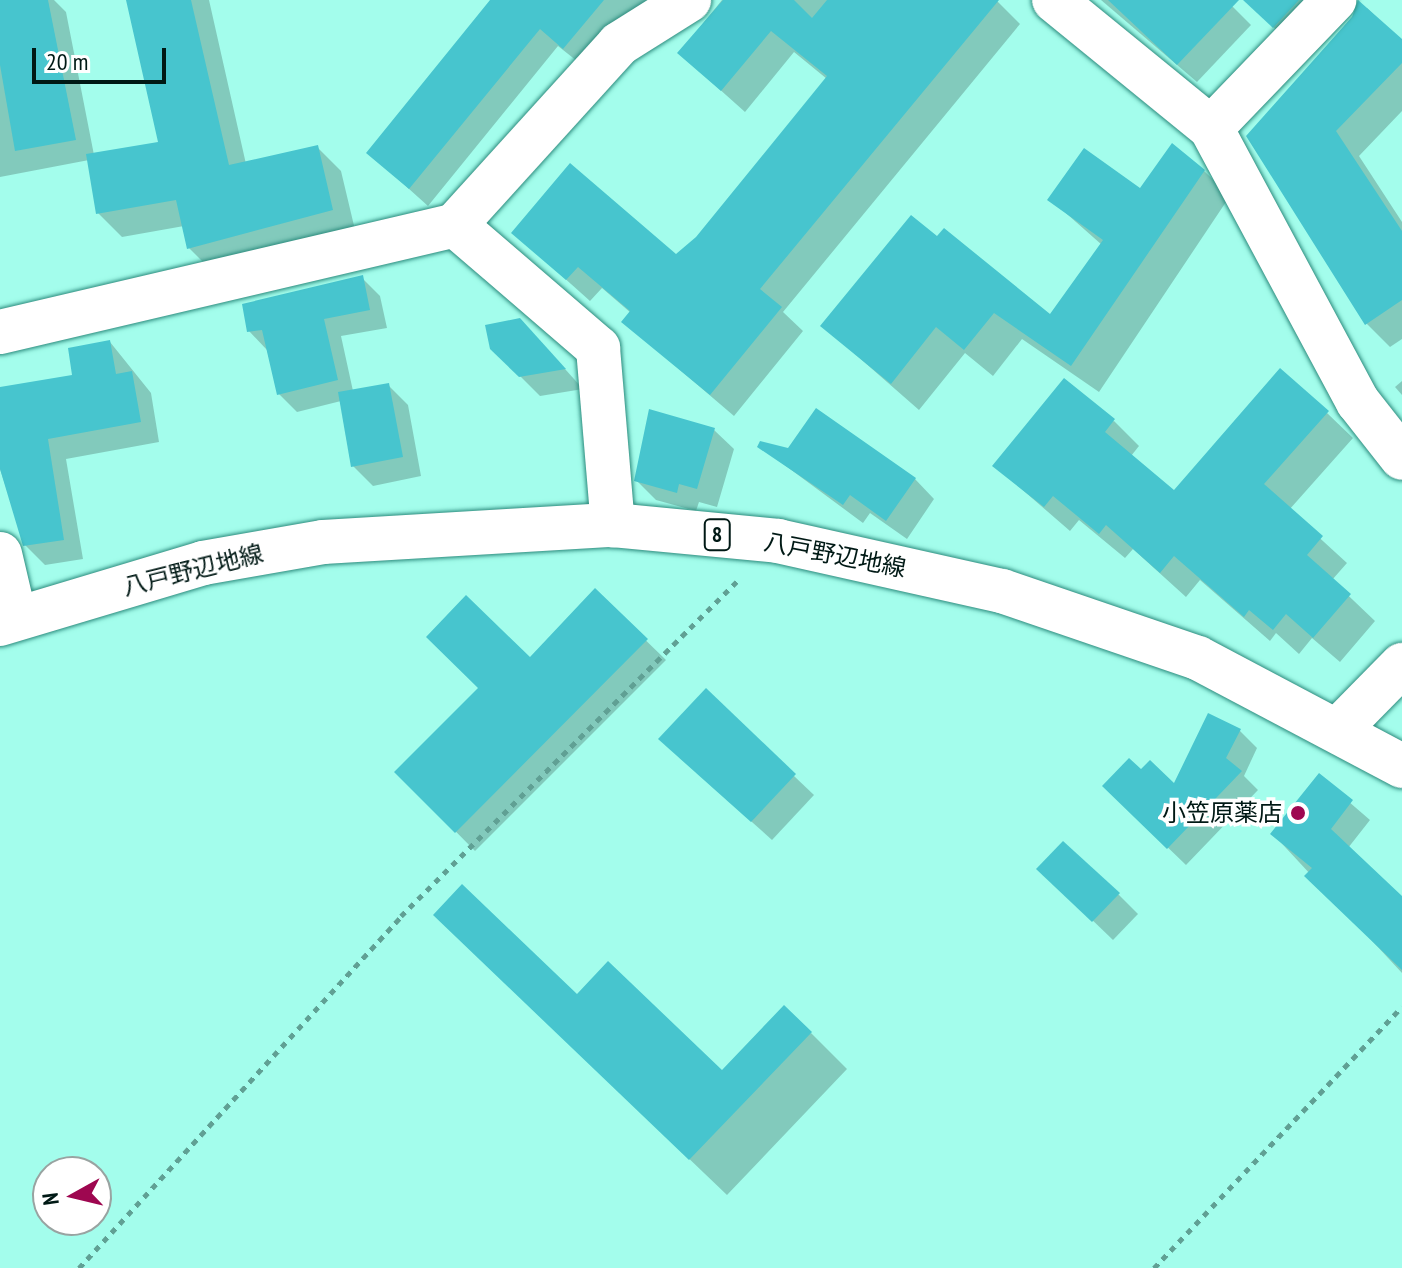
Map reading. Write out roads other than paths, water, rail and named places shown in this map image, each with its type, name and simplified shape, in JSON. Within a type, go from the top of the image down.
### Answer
[{"type":"street","points":[[0,332],[455,225],[619,44],[689,0]]},
{"type":"street","points":[[1054,0],[1211,128],[1358,402],[1402,458]]},
{"type":"street","points":[[1211,128],[1334,0]]},
{"type":"street","points":[[455,225],[598,348],[613,525]]},
{"type":"street","name":"八戸野辺地線","points":[[8,621],[203,563],[323,542],[613,525],[778,541],[1002,591],[1198,658],[1339,729],[1402,766]]},
{"type":"street","points":[[0,554],[8,621]]},
{"type":"street","points":[[1339,729],[1402,665]]},
{"type":"place","name":"小笠原薬店","points":[[1298,813]]}]
